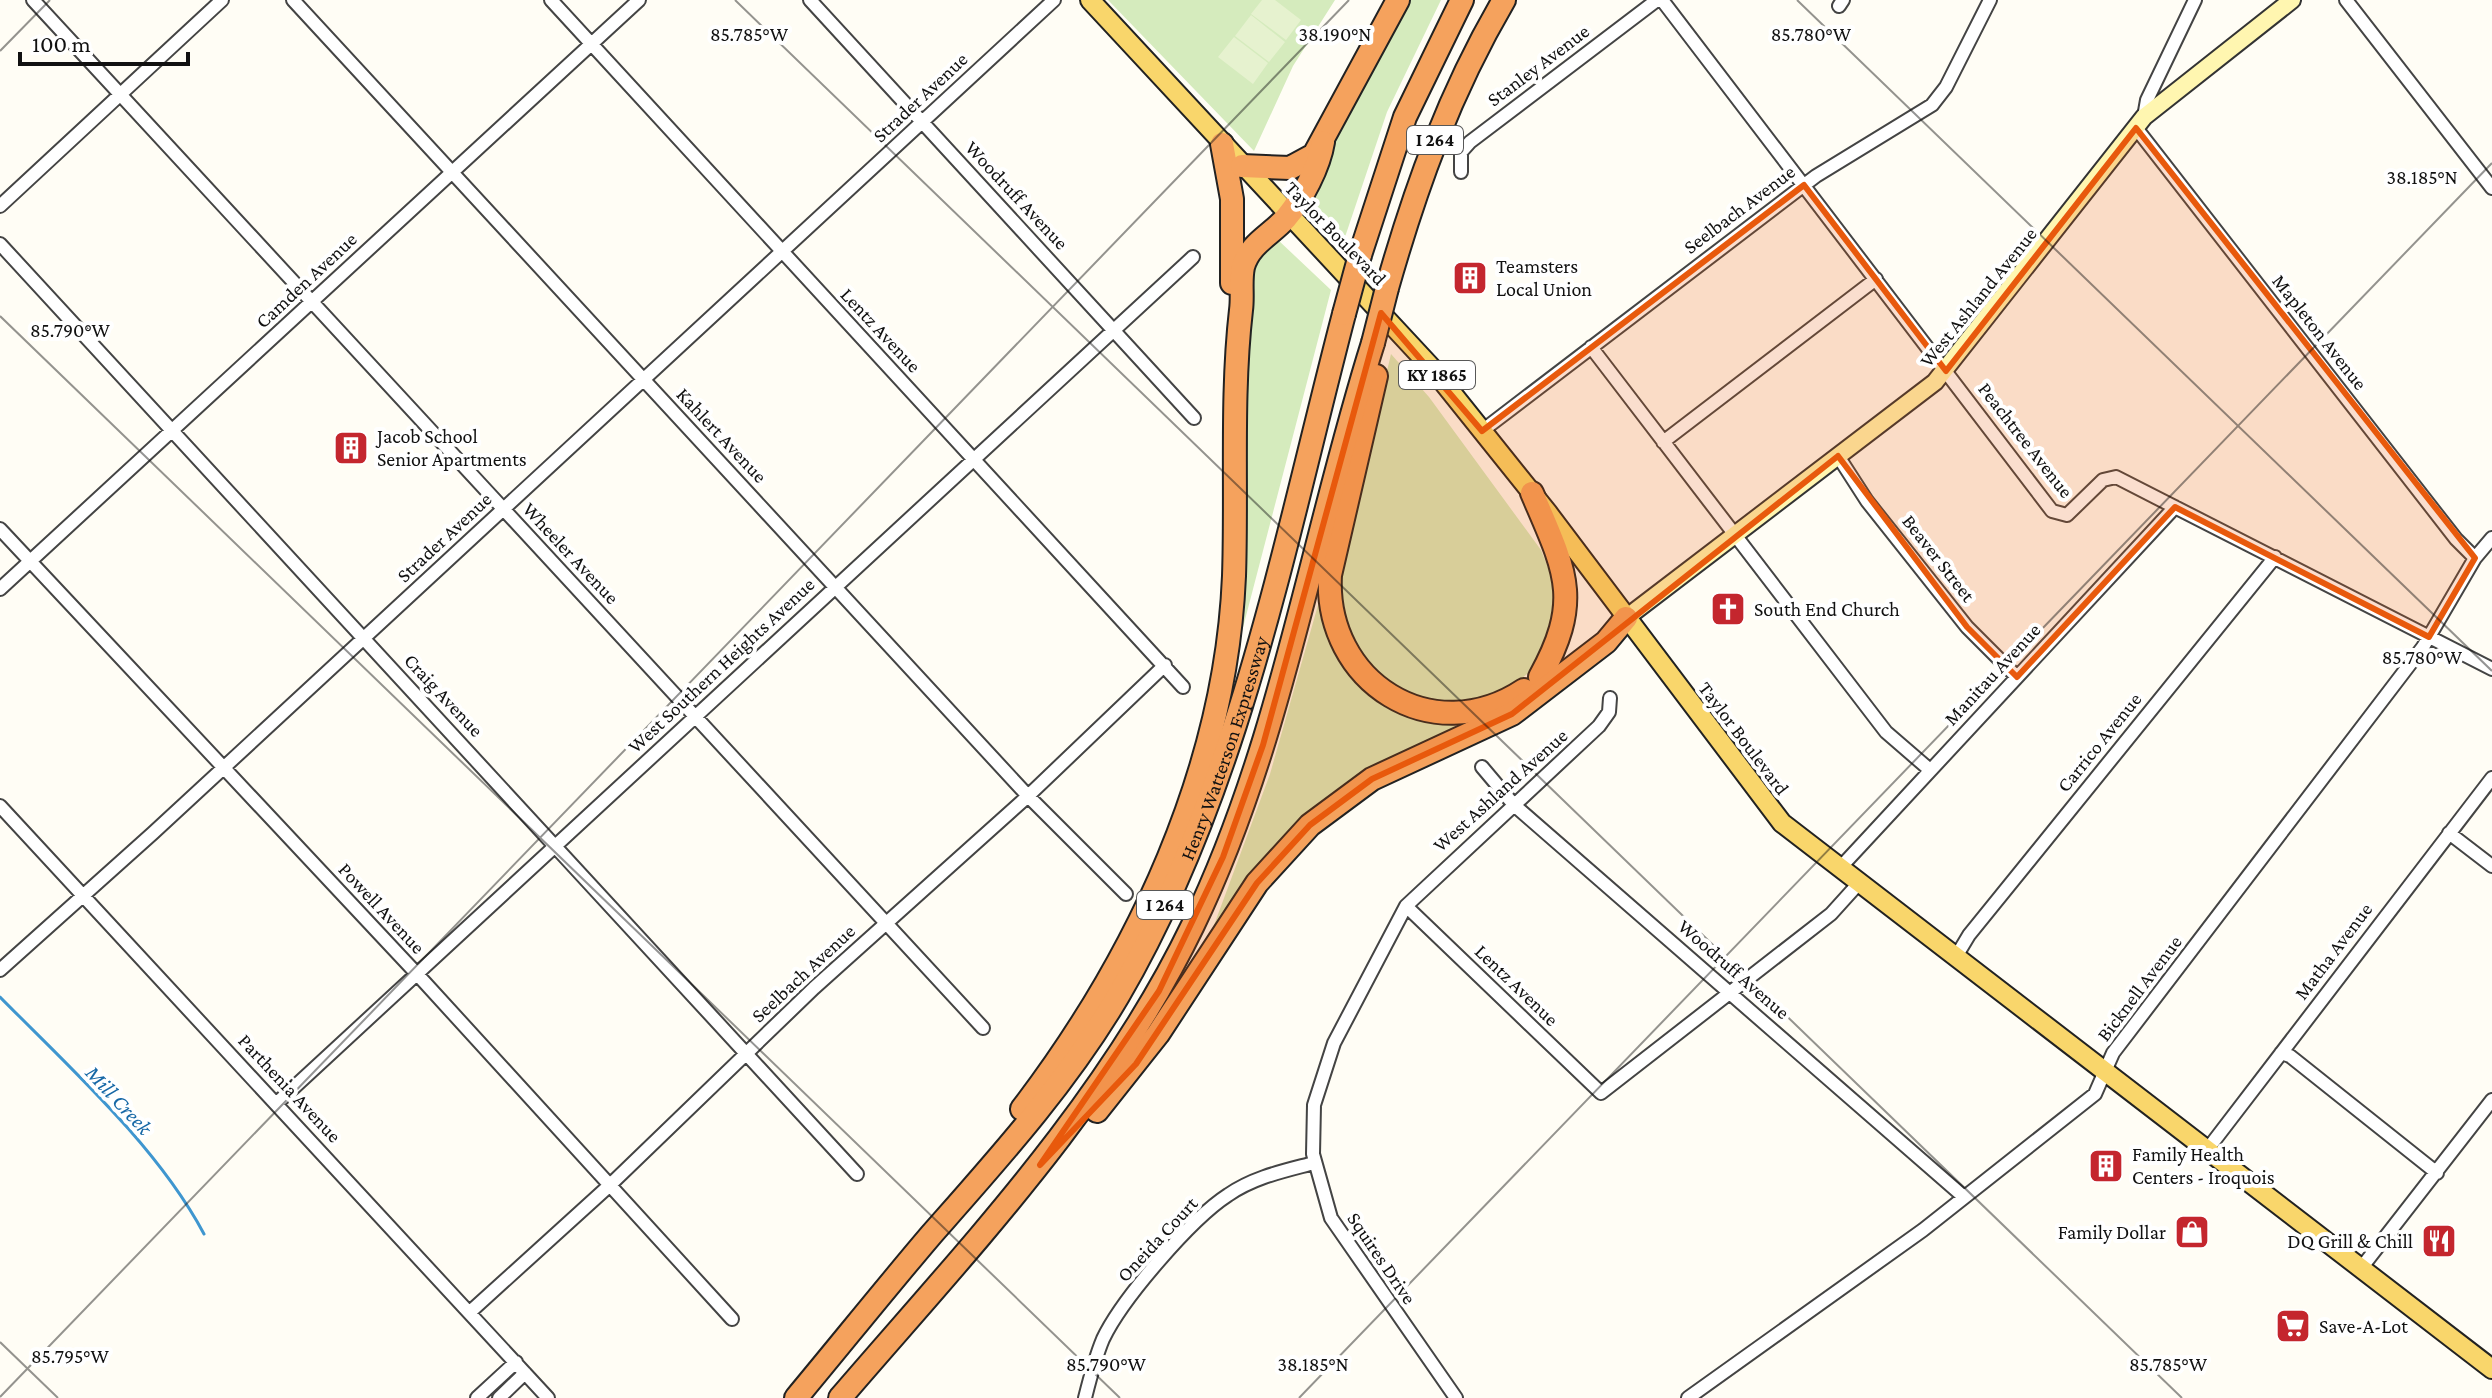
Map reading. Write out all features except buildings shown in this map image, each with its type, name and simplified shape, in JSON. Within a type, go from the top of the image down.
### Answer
[{"type":"highway","points":[[1242,166],[1290,168],[1314,155],[1398,0]]},
{"type":"highway","name":"Henry Watterson Expressway","points":[[796,1398],[1056,1089],[1118,996],[1152,933],[1196,836],[1247,685],[1360,255],[1394,147],[1435,49],[1462,0]]},
{"type":"highway","name":"Henry Watterson Expressway","points":[[840,1398],[1040,1165],[1119,1056],[1159,991],[1223,857],[1267,731],[1415,191],[1444,115],[1504,0]]},
{"type":"highway","points":[[993,1164],[1015,1118],[1078,1028],[1145,909],[1178,833],[1205,753],[1225,661],[1234,579],[1237,331],[1243,267],[1249,254],[1288,216],[1321,154],[1323,142]]},
{"type":"highway","points":[[1222,144],[1232,199],[1232,310],[1237,331]]},
{"type":"highway","points":[[1373,343],[1381,358],[1330,575],[1330,605],[1342,646],[1357,669],[1379,689],[1409,705],[1442,713],[1486,708],[1506,701],[1603,629],[1626,618]]},
{"type":"highway","points":[[1532,493],[1559,556],[1566,601],[1559,642],[1540,677]]},
{"type":"highway","points":[[1040,1165],[1087,1122],[1136,1064],[1257,883],[1310,825],[1372,779],[1512,714],[1606,642],[1626,618]]},
{"type":"main road","name":"Taylor Boulevard","points":[[1090,0],[1405,339],[1532,493],[1771,811],[1839,869],[1957,955],[2492,1369]]},
{"type":"street","name":"Wheeler Avenue","points":[[33,0],[983,1028]]},
{"type":"street","points":[[0,206],[222,0]]},
{"type":"street","name":"Kahlert Avenue","points":[[293,0],[1028,796],[1126,894]]},
{"type":"street","name":"Lentz Avenue","points":[[551,0],[780,253],[975,459],[1183,687]]},
{"type":"street","name":"Camden Avenue","points":[[0,589],[639,0]]},
{"type":"street","name":"Woodruff Avenue","points":[[810,0],[1194,418]]},
{"type":"street","name":"Strader Avenue","points":[[0,970],[83,897],[1054,0]]},
{"type":"street","name":"Stanley Avenue","points":[[1461,172],[1461,152],[1470,142],[1659,0]]},
{"type":"street","name":"Peachtree Avenue","points":[[1659,0],[1937,358],[1937,364],[1946,371],[2057,514],[2071,512],[2110,477],[2275,557],[2492,669]]},
{"type":"street","name":"Seelbach Avenue","points":[[1482,431],[1804,185],[1939,98],[1990,0]]},
{"type":"street","points":[[2140,122],[2150,93],[2195,0]]},
{"type":"street","name":"West Ashland Avenue","points":[[1626,618],[1946,371],[2140,122],[2292,0]]},
{"type":"street","points":[[2346,0],[2492,188]]},
{"type":"street","name":"Mapleton Avenue","points":[[2140,122],[2456,539],[2475,558]]},
{"type":"street","name":"Craig Avenue","points":[[0,244],[857,1174]]},
{"type":"street","name":"West Southern Heights Avenue","points":[[277,1103],[1193,257]]},
{"type":"street","points":[[1663,442],[1876,279]]},
{"type":"street","points":[[1591,347],[1886,732],[1930,770]]},
{"type":"street","name":"Beaver Street","points":[[1838,456],[1867,501],[1967,627],[2017,677]]},
{"type":"street","name":"Manitau Avenue","points":[[1839,869],[2175,507]]},
{"type":"street","name":"Powell Avenue","points":[[0,529],[417,974],[732,1319]]},
{"type":"street","name":"Bicknell Avenue","points":[[1688,1398],[1964,1197],[2098,1091],[2113,1053],[2429,637],[2475,558],[2492,538]]},
{"type":"street","name":"Carrico Avenue","points":[[1957,955],[1969,935],[2275,557]]},
{"type":"street","name":"Seelbach Avenue","points":[[470,1312],[610,1185],[886,923],[1028,796],[1165,665]]},
{"type":"street","name":"West Ashland Avenue","points":[[1406,906],[1599,726],[1609,712],[1610,698]]},
{"type":"street","name":"Woodruff Avenue","points":[[1482,767],[1514,805],[1964,1197]]},
{"type":"street","name":"Matha Avenue","points":[[2207,1150],[2492,778]]},
{"type":"street","name":"Parthenia Avenue","points":[[0,806],[548,1398]]},
{"type":"street","points":[[2449,833],[2492,866]]},
{"type":"street","points":[[1730,993],[1831,914],[1859,883]]},
{"type":"street","name":"Lentz Avenue","points":[[1406,906],[1601,1093],[1730,993]]},
{"type":"street","name":"Squires Drive","points":[[1406,906],[1326,1064],[1314,1105],[1314,1163],[1321,1194],[1342,1239],[1456,1398]]},
{"type":"street","points":[[2281,1053],[2290,1056],[2357,1107],[2437,1173]]},
{"type":"street","points":[[2362,1267],[2492,1100]]},
{"type":"street","name":"Oneida Court","points":[[1085,1398],[1095,1359],[1115,1317],[1191,1229],[1219,1202],[1253,1181],[1314,1163]]},
{"type":"street","points":[[477,1398],[516,1362]]},
{"type":"street","points":[[499,1398],[525,1373]]},
{"type":"highlighted area","points":[[2136,128],[2475,558],[2429,637],[2175,507],[2017,677],[1967,627],[1838,456],[1512,714],[1372,779],[1310,825],[1257,883],[1136,1064],[1040,1165],[1159,991],[1223,857],[1263,745],[1381,313],[1482,431],[1804,185],[1946,371]]},
{"type":"green space","points":[[1108,0],[1335,0],[1293,66],[1254,151]]},
{"type":"green space","points":[[1262,0],[1275,0],[1301,20],[1286,40],[1251,14]]},
{"type":"green space","points":[[1408,0],[1441,0],[1387,112],[1344,240],[1319,215],[1307,195]]},
{"type":"green space","points":[[1251,15],[1285,42],[1269,62],[1235,36]]},
{"type":"green space","points":[[1234,37],[1268,63],[1253,84],[1218,57]]},
{"type":"green space","points":[[1277,239],[1331,290],[1234,662],[1243,544],[1251,283],[1255,259]]},
{"type":"green space","points":[[1391,354],[1429,397],[1541,550],[1555,585],[1555,627],[1533,669],[1509,689],[1469,703],[1421,699],[1377,677],[1344,627],[1339,575]]},
{"type":"green space","points":[[1320,598],[1335,648],[1364,691],[1395,707],[1434,716],[1455,726],[1450,734],[1385,765],[1207,944],[1270,774]]},
{"type":"waterway","name":"Mill Creek","points":[[0,997],[137,1139],[185,1201],[204,1234]]},
{"type":"place","name":"Teamsters Local Union","points":[[1470,278]]},
{"type":"place","name":"Jacob School Senior Apartments","points":[[351,448]]},
{"type":"place","name":"South End Church","points":[[1728,609]]},
{"type":"place","name":"Family Health Centers - Iroquois","points":[[2106,1166]]},
{"type":"place","name":"Family Dollar","points":[[2192,1232]]},
{"type":"place","name":"DQ Grill & Chill","points":[[2439,1241]]},
{"type":"place","name":"Save-A-Lot","points":[[2293,1326]]}]
